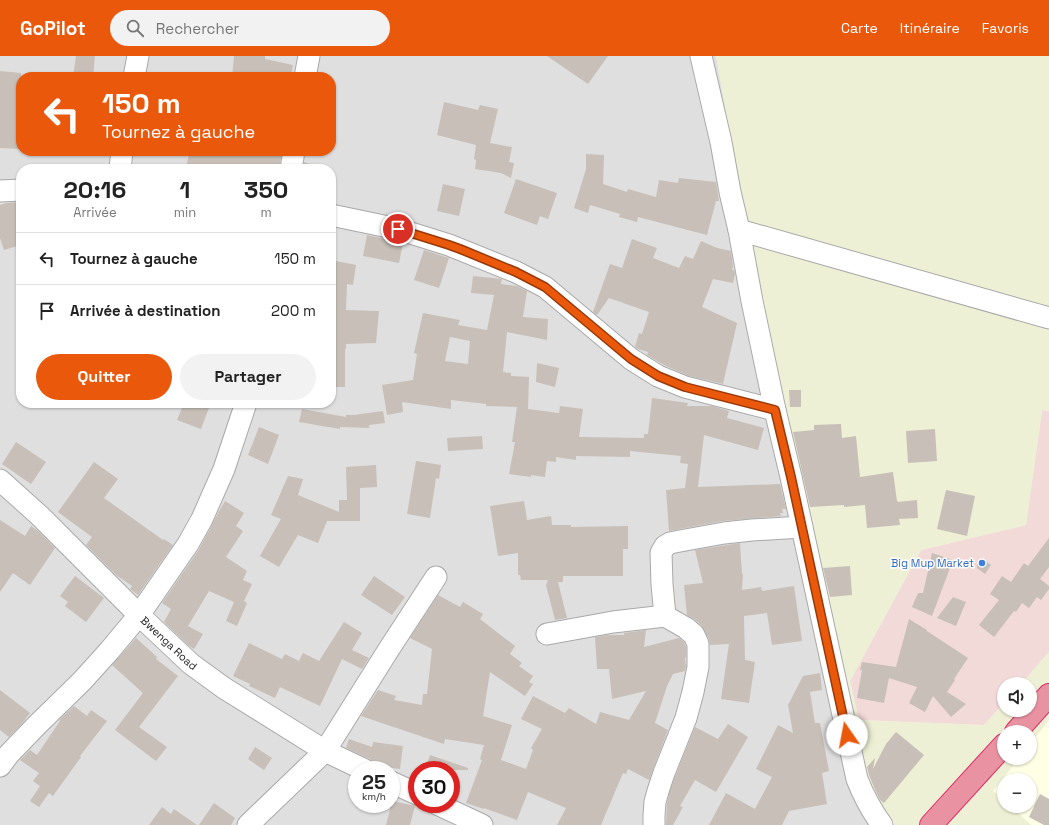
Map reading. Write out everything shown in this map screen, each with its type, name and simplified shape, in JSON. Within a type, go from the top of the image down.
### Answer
[{"type":"highway","points":[[1022,725],[1049,695]]},
{"type":"highway","points":[[932,825],[997,753]]},
{"type":"street","points":[[135,72],[138,56]]},
{"type":"street","points":[[306,72],[309,56]]},
{"type":"street","points":[[698,57],[721,142],[775,410],[857,779],[870,808],[882,825]]},
{"type":"street","points":[[0,191],[16,190]]},
{"type":"street","points":[[336,216],[398,229],[449,245],[516,272],[545,287],[631,359],[658,376],[685,387],[775,410]]},
{"type":"street","points":[[739,230],[1049,318]]},
{"type":"street","points":[[0,766],[33,729],[82,681],[110,650],[139,615],[188,544],[202,519],[224,469],[244,408]]},
{"type":"street","name":"Bwenga Road","points":[[0,480],[40,516],[139,615],[191,664],[224,688],[325,751],[348,762]]},
{"type":"street","points":[[665,616],[661,553],[665,546],[670,543],[724,533],[802,527]]},
{"type":"street","points":[[248,825],[325,751],[436,577]]},
{"type":"street","points":[[547,634],[613,622],[665,616],[686,628],[694,635],[698,644],[698,667],[693,692],[686,718],[658,791],[655,802],[654,825]]},
{"type":"street","points":[[456,813],[482,825]]},
{"type":"shaded area","points":[[0,56],[716,56],[808,572],[886,825],[0,825]]},
{"type":"shaded area","points":[[716,56],[1049,56],[1049,411],[1042,410],[1026,525],[921,550],[850,681],[859,720],[984,725],[997,711],[997,717],[1037,717],[1037,677],[1027,677],[1049,652],[1049,720],[1037,735],[1037,725],[997,725],[997,765],[1013,765],[1007,773],[997,773],[997,786],[993,791],[997,795],[997,813],[1018,813],[1031,825],[886,825],[847,779],[808,572]]},
{"type":"shaded area","name":"Big Mup Market","points":[[1042,410],[1049,411],[1049,652],[1027,677],[997,677],[997,711],[984,725],[859,720],[850,681],[921,550],[1026,525]]},
{"type":"shaded area","points":[[1049,720],[1049,825],[1031,825],[1018,813],[1037,813],[1037,773],[1007,773],[1013,765],[1037,765],[1037,735]]},
{"type":"shaded area","points":[[997,786],[997,795],[993,791]]},
{"type":"building","points":[[76,56],[95,56],[93,72],[74,72]]},
{"type":"building","points":[[234,56],[265,56],[265,59],[293,65],[292,72],[232,72]]},
{"type":"building","points":[[547,56],[608,56],[588,84]]},
{"type":"building","points":[[0,71],[16,73],[16,149],[0,148]]},
{"type":"building","points":[[444,102],[478,110],[480,105],[498,109],[490,143],[512,147],[509,162],[514,163],[511,178],[501,173],[475,169],[476,160],[474,159],[476,145],[437,135]]},
{"type":"building","points":[[586,154],[604,155],[603,184],[627,192],[628,189],[656,197],[659,180],[678,183],[679,178],[716,182],[719,201],[716,201],[707,235],[638,217],[637,222],[619,217],[620,214],[590,205],[588,213],[574,208],[586,169]]},
{"type":"building","points":[[189,156],[281,156],[280,164],[187,164]]},
{"type":"building","points":[[516,179],[557,193],[548,219],[540,216],[537,225],[504,213]]},
{"type":"building","points":[[443,184],[465,189],[459,216],[437,211]]},
{"type":"building","points":[[16,202],[16,246],[4,250],[0,238],[0,205]]},
{"type":"building","points":[[367,235],[403,243],[399,263],[363,256]]},
{"type":"building","points":[[632,239],[657,248],[653,258],[679,268],[685,256],[693,259],[701,241],[717,248],[731,251],[733,266],[732,270],[734,270],[735,274],[733,283],[713,279],[702,307],[737,323],[723,384],[689,376],[664,365],[647,355],[648,352],[635,347],[639,333],[642,334],[649,312],[609,298],[597,315],[593,312],[610,264],[622,268]]},
{"type":"building","points":[[424,250],[449,258],[439,288],[414,280]]},
{"type":"building","points":[[336,261],[356,265],[353,285],[347,284],[346,310],[379,311],[376,343],[346,344],[345,387],[336,387]]},
{"type":"building","points":[[473,276],[502,279],[501,284],[517,286],[527,291],[523,317],[548,319],[547,340],[507,332],[503,372],[511,373],[511,376],[529,377],[528,409],[559,413],[560,406],[583,409],[579,437],[644,438],[644,434],[648,434],[652,398],[688,403],[687,406],[712,406],[729,411],[727,418],[764,428],[758,450],[704,435],[698,487],[780,484],[786,509],[782,509],[783,513],[780,513],[781,516],[723,521],[669,531],[666,490],[685,488],[688,464],[680,463],[681,456],[630,451],[630,457],[576,456],[576,460],[556,457],[556,462],[547,461],[545,477],[509,474],[515,442],[512,442],[517,407],[486,406],[486,404],[451,400],[451,409],[402,402],[403,412],[387,415],[382,385],[413,380],[417,354],[414,353],[423,313],[460,320],[458,325],[487,330],[494,295],[471,293]],"holes":[[[450,337],[470,341],[468,364],[445,361]]]},
{"type":"building","points":[[537,363],[559,368],[555,387],[536,382]]},
{"type":"building","points":[[789,390],[801,390],[801,407],[790,407]]},
{"type":"building","points":[[182,408],[209,408],[201,429],[177,420]]},
{"type":"building","points":[[302,409],[346,417],[346,415],[383,411],[385,423],[369,425],[369,428],[340,427],[340,429],[299,422]]},
{"type":"building","points":[[841,424],[842,438],[856,436],[860,477],[893,472],[897,501],[917,500],[918,518],[899,519],[900,525],[867,528],[865,505],[844,507],[844,505],[810,507],[793,432],[814,430],[814,425]]},
{"type":"building","points":[[259,427],[279,435],[268,464],[248,455]]},
{"type":"building","points":[[935,429],[937,461],[908,463],[906,431]]},
{"type":"building","points":[[482,436],[483,449],[448,451],[447,438]]},
{"type":"building","points":[[16,442],[46,462],[31,484],[2,464]]},
{"type":"building","points":[[416,461],[441,465],[439,479],[436,478],[430,518],[407,514]]},
{"type":"building","points":[[94,462],[118,479],[104,498],[163,540],[164,539],[173,545],[138,595],[130,589],[132,586],[116,575],[86,545],[92,537],[58,512]]},
{"type":"building","points":[[376,465],[377,487],[360,488],[360,521],[327,521],[318,543],[298,535],[279,567],[260,556],[281,519],[271,515],[288,476],[303,479],[298,495],[339,512],[339,500],[347,500],[346,467]]},
{"type":"building","points":[[946,490],[975,496],[967,536],[937,529]]},
{"type":"building","points":[[225,501],[244,513],[236,526],[243,531],[226,557],[247,571],[243,580],[252,584],[244,601],[247,603],[237,626],[226,621],[234,602],[209,591],[188,626],[203,634],[194,649],[164,622],[171,609],[162,603],[198,551]]},
{"type":"building","points":[[524,501],[527,520],[551,516],[552,525],[571,525],[571,527],[628,526],[628,549],[623,549],[623,576],[563,576],[563,582],[558,582],[567,618],[555,620],[546,585],[548,580],[521,580],[520,575],[518,575],[518,553],[498,556],[490,506]]},
{"type":"building","points":[[0,520],[25,536],[31,526],[55,548],[30,585],[13,573],[0,592]]},
{"type":"building","points":[[1049,538],[1049,567],[1040,579],[1049,586],[1049,589],[1041,600],[1037,597],[1029,608],[1022,603],[994,637],[979,625],[999,600],[990,594],[1002,576],[1011,582],[1024,563],[1028,566]]},
{"type":"building","points":[[740,543],[743,574],[742,590],[761,587],[762,591],[794,586],[802,641],[772,645],[767,613],[744,616],[745,660],[755,662],[749,703],[721,699],[729,644],[710,645],[709,639],[702,626],[687,615],[684,585],[703,583],[695,550]]},
{"type":"building","points":[[932,553],[953,560],[932,616],[912,607],[918,593],[923,593]]},
{"type":"building","points":[[982,558],[991,565],[985,574],[977,568],[977,564]]},
{"type":"building","points":[[850,566],[852,595],[830,597],[823,568]]},
{"type":"building","points":[[75,576],[104,598],[86,622],[65,606],[68,602],[60,596]]},
{"type":"building","points":[[374,576],[405,597],[392,615],[361,595]]},
{"type":"building","points":[[438,595],[460,607],[463,602],[483,614],[480,619],[515,646],[510,654],[522,663],[519,666],[533,676],[529,682],[533,684],[525,696],[490,672],[483,716],[512,725],[501,760],[526,769],[533,750],[531,748],[542,729],[521,719],[533,696],[565,713],[569,708],[596,724],[600,712],[629,720],[646,691],[612,699],[609,669],[597,669],[595,637],[624,635],[624,633],[646,630],[644,647],[679,638],[684,642],[686,647],[685,671],[673,674],[667,686],[655,723],[668,730],[649,780],[628,769],[626,774],[623,773],[601,825],[557,825],[566,808],[528,792],[517,820],[466,803],[482,760],[480,759],[484,745],[445,739],[444,744],[361,716],[378,690],[396,696],[394,700],[422,705],[423,694],[427,694],[432,649],[410,638]]},
{"type":"building","points":[[953,597],[966,602],[956,626],[937,618]]},
{"type":"building","points":[[909,619],[927,630],[926,632],[927,631],[968,658],[947,692],[966,704],[951,717],[933,696],[925,712],[909,703],[917,687],[889,678],[884,703],[857,698],[862,662],[896,667]]},
{"type":"building","points":[[344,622],[362,633],[352,650],[369,658],[362,669],[342,659],[320,706],[280,687],[275,698],[249,686],[250,684],[233,676],[249,643],[282,659],[285,654],[299,661],[303,653],[319,661]]},
{"type":"building","points":[[136,638],[157,657],[156,659],[178,676],[139,727],[167,747],[156,761],[115,730],[143,693],[112,665]]},
{"type":"building","points":[[820,673],[822,690],[810,692],[815,723],[820,723],[829,771],[822,773],[827,804],[789,811],[782,825],[709,825],[726,793],[755,809],[772,777],[756,769],[778,725],[793,733],[788,705],[803,676]]},
{"type":"building","points":[[0,690],[30,713],[9,737],[0,730]]},
{"type":"building","points":[[74,706],[87,716],[91,710],[107,721],[80,756],[81,757],[53,796],[49,793],[39,807],[30,801],[40,786],[33,781],[39,773],[20,760],[30,750],[37,755],[60,721],[59,720]]},
{"type":"building","points":[[728,724],[748,737],[716,792],[695,780],[680,806],[683,807],[673,825],[666,825],[669,794],[695,727],[718,739]]},
{"type":"building","points":[[896,732],[924,755],[884,803],[880,800],[876,792],[867,767],[875,758],[873,769],[886,744]]},
{"type":"building","points":[[349,739],[372,747],[373,742],[403,746],[400,769],[400,761],[372,761],[346,748]]},
{"type":"building","points":[[255,747],[272,758],[264,770],[248,759]]},
{"type":"building","points":[[430,755],[448,761],[428,761]]},
{"type":"building","points":[[460,765],[468,768],[468,770],[460,770]]},
{"type":"building","points":[[1040,794],[1049,799],[1049,825],[1044,825],[1029,817],[1031,813],[1037,813],[1037,800]]},
{"type":"building","points":[[214,803],[235,818],[231,825],[199,825]]},
{"type":"building","points":[[400,803],[408,804],[408,813],[413,813],[410,825],[386,825],[389,813],[400,813]]},
{"type":"building","points":[[162,807],[171,814],[174,809],[197,825],[149,825]]},
{"type":"place","name":"Big Mup Market","points":[[982,563]]},
{"type":"route","points":[[398,229],[460,249],[516,272],[545,287],[631,359],[658,376],[685,387],[775,410],[847,735]]}]
